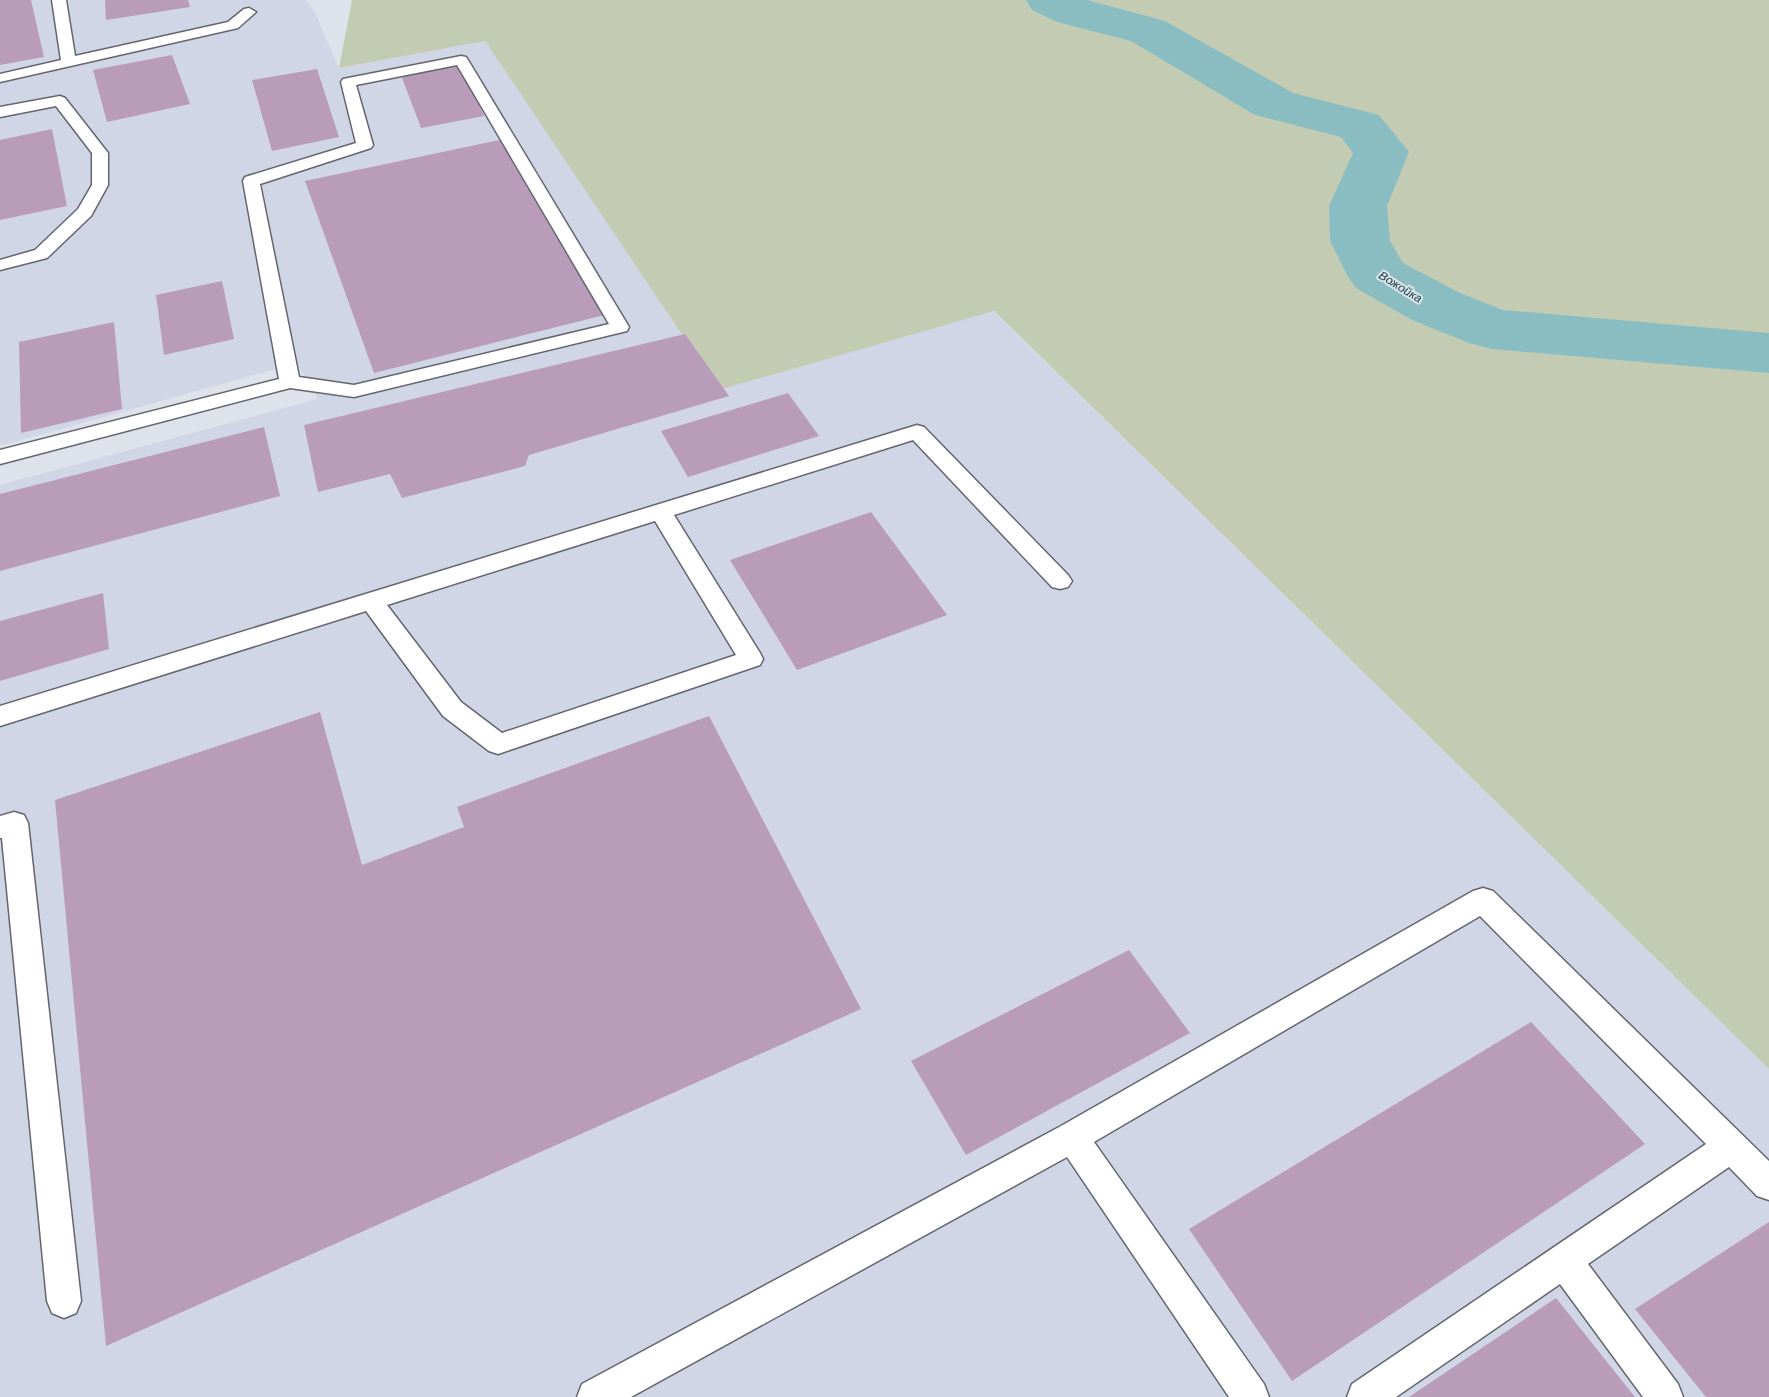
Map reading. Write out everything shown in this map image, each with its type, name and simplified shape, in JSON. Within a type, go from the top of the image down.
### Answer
[{"type":"lane","points":[[60,0],[69,62]]},
{"type":"lane","points":[[0,78],[232,25],[249,12]]},
{"type":"lane","points":[[0,457],[290,382],[354,390],[620,327],[461,60],[348,82],[365,145],[251,181],[290,382]]},
{"type":"lane","points":[[0,112],[60,101],[100,153],[100,185],[85,212],[40,254],[0,265]]},
{"type":"lane","points":[[0,716],[917,432],[1060,581]]},
{"type":"lane","points":[[371,601],[452,709],[498,744],[752,659],[661,512]]},
{"type":"lane","points":[[0,828],[14,823],[64,1300]]},
{"type":"lane","points":[[595,1397],[1072,1137],[1483,900],[1769,1184]]},
{"type":"lane","points":[[1072,1137],[1251,1397]]},
{"type":"lane","points":[[1365,1397],[1731,1146]]},
{"type":"lane","points":[[1564,1260],[1665,1397]]},
{"type":"shaded area","points":[[0,0],[306,0],[316,15],[339,68],[485,41],[719,390],[993,311],[1769,1069],[1769,1397],[0,1397],[0,485],[318,399],[297,363],[0,446]]},
{"type":"green space","points":[[352,0],[1769,0],[1769,1069],[994,311],[719,390],[485,41],[339,68]]},
{"type":"building","points":[[0,0],[31,0],[44,57],[0,65]]},
{"type":"building","points":[[105,0],[188,0],[190,7],[106,20]]},
{"type":"building","points":[[172,55],[190,104],[107,122],[93,70]]},
{"type":"building","points":[[461,65],[484,116],[421,128],[401,75]]},
{"type":"building","points":[[317,69],[339,137],[272,151],[252,80]]},
{"type":"building","points":[[52,129],[67,206],[0,220],[0,140]]},
{"type":"building","points":[[504,139],[605,315],[374,373],[305,181]]},
{"type":"building","points":[[222,281],[234,339],[164,355],[156,295]]},
{"type":"building","points":[[114,322],[122,409],[21,433],[19,342]]},
{"type":"building","points":[[685,334],[729,396],[529,455],[525,466],[402,498],[390,474],[318,492],[304,425]]},
{"type":"building","points":[[788,393],[819,436],[688,477],[661,431]]},
{"type":"building","points":[[264,427],[280,496],[0,571],[0,494]]},
{"type":"building","points":[[871,512],[947,615],[797,670],[730,560]]},
{"type":"building","points":[[103,593],[109,649],[0,681],[0,621]]},
{"type":"building","points":[[320,712],[362,865],[464,827],[457,807],[709,716],[861,1009],[106,1346],[55,800]]},
{"type":"building","points":[[1129,950],[1190,1033],[966,1155],[911,1061]]},
{"type":"building","points":[[1531,1022],[1645,1144],[1292,1381],[1189,1229]]},
{"type":"building","points":[[1769,1222],[1769,1397],[1706,1397],[1635,1309]]},
{"type":"building","points":[[1556,1298],[1635,1397],[1409,1397]]},
{"type":"waterway","name":"Вожойка","points":[[1049,0],[1074,12],[1148,31],[1274,104],[1360,126],[1381,152],[1358,206],[1360,241],[1378,275],[1435,306],[1492,329],[1769,353]]}]
